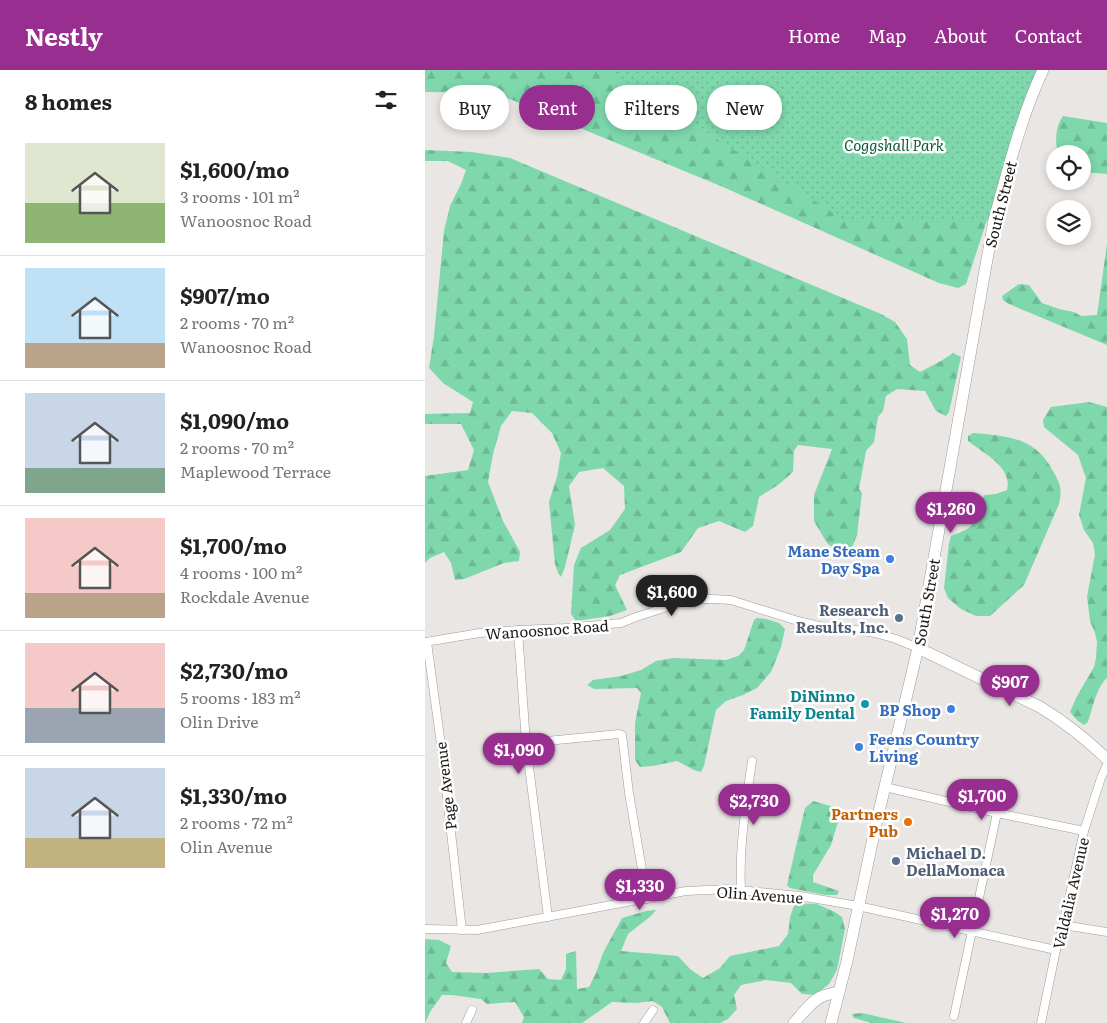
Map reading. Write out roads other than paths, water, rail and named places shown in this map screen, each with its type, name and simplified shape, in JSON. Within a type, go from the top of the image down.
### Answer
[{"type":"main road","name":"South Street","points":[[831,1023],[918,648],[994,220],[1032,96],[1043,70]]},
{"type":"main road","name":"Wanoosnoc Road","points":[[918,648],[1059,718],[1107,759]]},
{"type":"main road","points":[[794,1023],[819,998],[839,992]]},
{"type":"street","name":"Wanoosnoc Road","points":[[426,642],[518,630],[621,623],[692,599],[713,598],[731,600],[798,622],[875,632],[918,648]]},
{"type":"street","points":[[518,630],[526,743],[548,917]]},
{"type":"street","name":"Page Avenue","points":[[426,642],[462,930]]},
{"type":"street","points":[[526,743],[623,735],[629,793],[647,899]]},
{"type":"street","points":[[741,890],[742,834],[752,761]]},
{"type":"street","name":"Valdalia Avenue","points":[[1041,1023],[1084,831],[1107,765]]},
{"type":"street","points":[[885,787],[1084,831]]},
{"type":"street","points":[[954,1016],[997,813]]},
{"type":"street","name":"Olin Avenue","points":[[425,928],[477,930],[686,891],[741,890],[800,896],[858,906],[1056,950]]},
{"type":"street","points":[[1063,925],[1107,932]]},
{"type":"street","points":[[466,1023],[472,1010]]},
{"type":"street","points":[[644,1023],[653,1010]]},
{"type":"place","name":"Mane Steam Day Spa","points":[[890,559]]},
{"type":"place","name":"Research Results, Inc.","points":[[899,618]]},
{"type":"place","name":"DiNinno Family Dental","points":[[865,704]]},
{"type":"place","name":"BP Shop","points":[[951,709]]},
{"type":"place","name":"Feens Country Living","points":[[859,747]]},
{"type":"place","name":"Partners Pub","points":[[908,822]]},
{"type":"place","name":"Michael D. DellaMonaca","points":[[896,861]]},
{"type":"park label","name":"Coggshall Park","points":[[894,144]]}]
